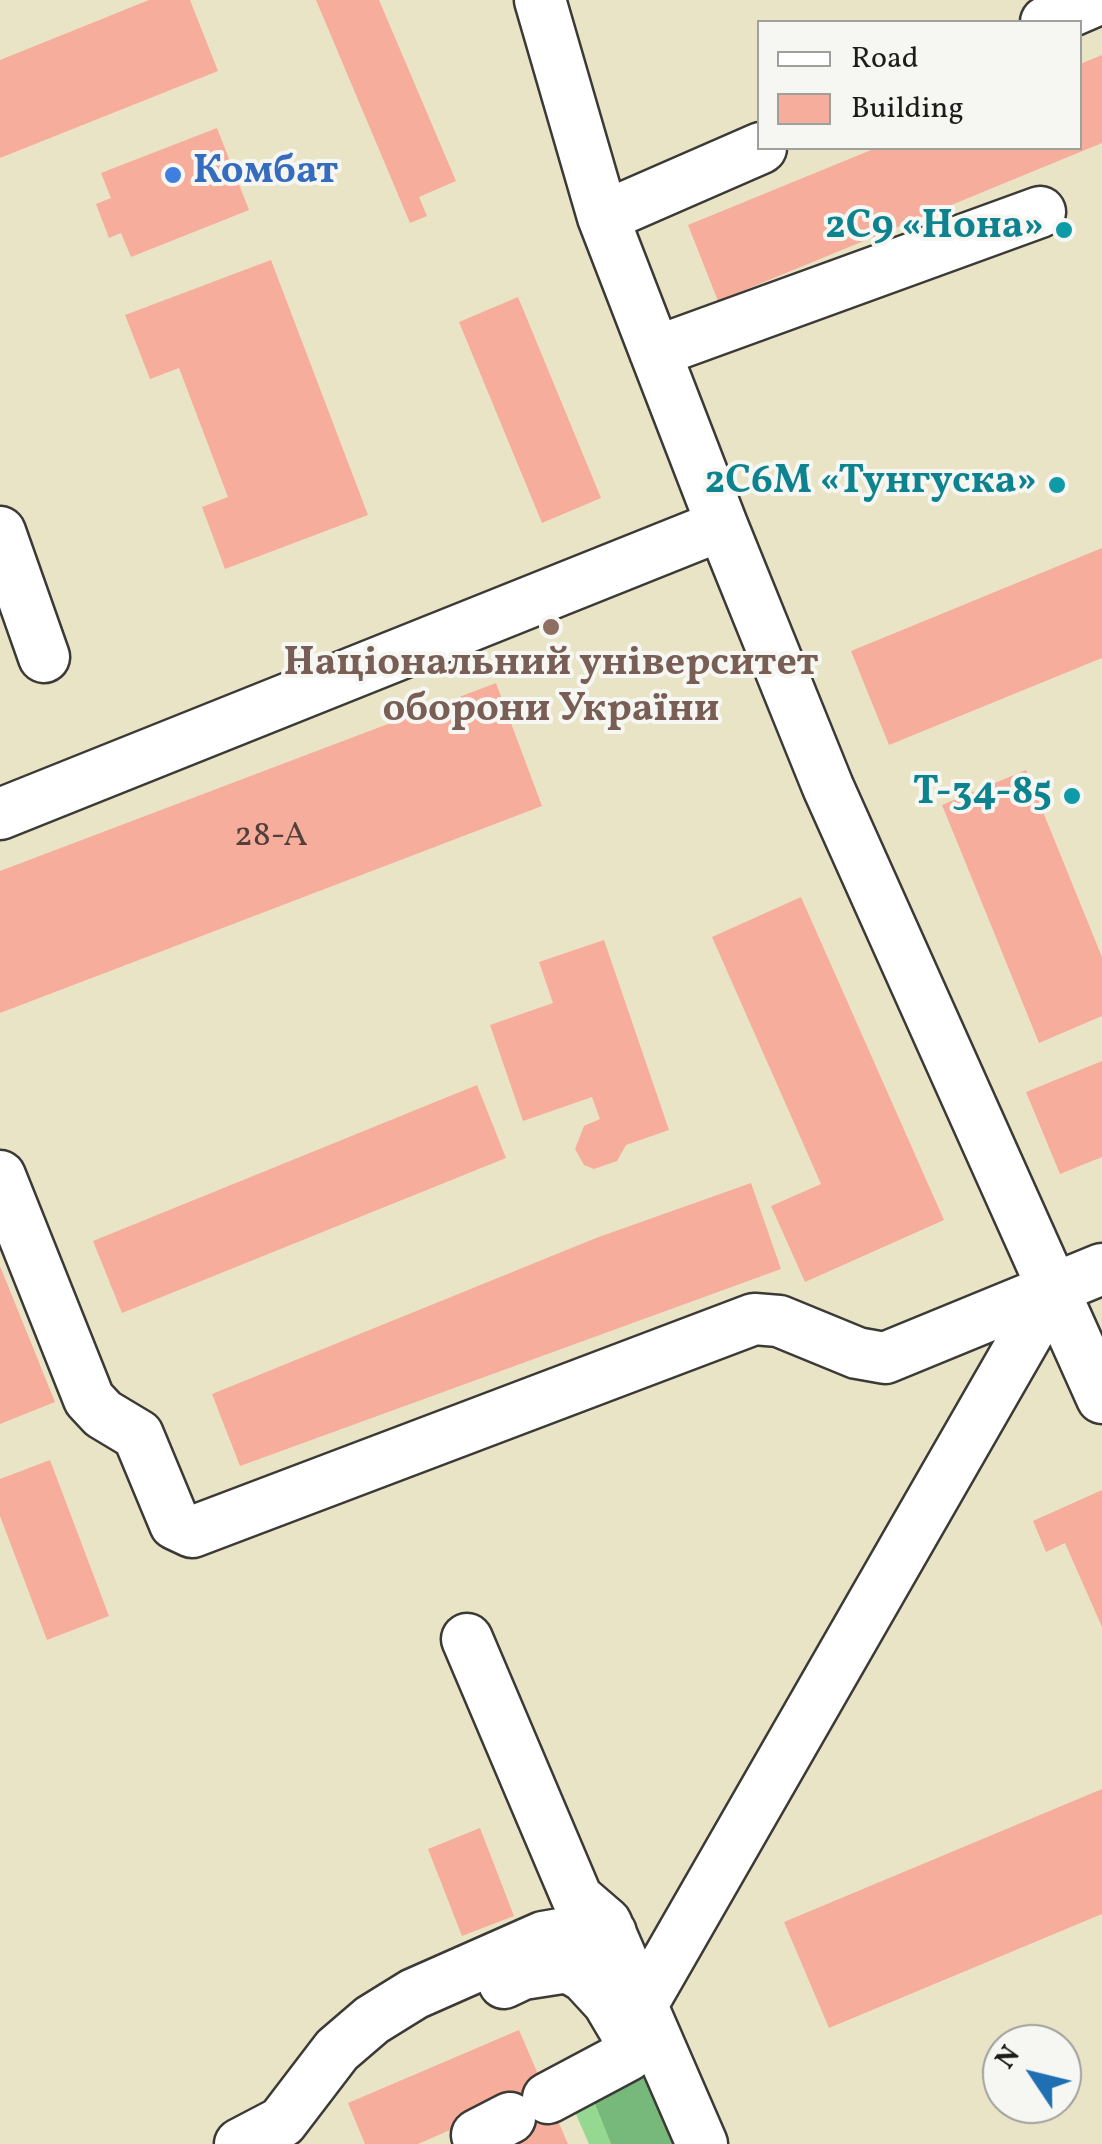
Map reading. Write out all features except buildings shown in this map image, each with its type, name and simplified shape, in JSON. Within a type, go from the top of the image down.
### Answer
[{"type":"lane","points":[[540,0],[602,217],[722,525],[828,787],[1102,1398]]},
{"type":"lane","points":[[1051,20],[1097,0]]},
{"type":"lane","points":[[602,217],[757,149]]},
{"type":"lane","points":[[654,352],[1040,212]]},
{"type":"lane","points":[[0,814],[722,525]]},
{"type":"lane","points":[[0,532],[44,657]]},
{"type":"lane","points":[[0,1176],[89,1399],[103,1414],[138,1435],[175,1524],[192,1532],[754,1319],[779,1320],[856,1353],[885,1358],[1102,1269]]},
{"type":"lane","points":[[643,2004],[1052,1291]]},
{"type":"lane","points":[[467,1639],[577,1898],[606,1923],[702,2144]]},
{"type":"lane","points":[[240,2144],[282,2122],[337,2050],[372,2020],[414,1994],[543,1937],[572,1932],[611,1933]]},
{"type":"lane","points":[[425,2026],[523,1974],[568,1967],[585,1977],[608,2002],[624,2029],[630,2048],[627,2056],[494,2128]]},
{"type":"green space","points":[[644,2047],[686,2144],[611,2144],[585,2079]]},
{"type":"green space","points":[[585,2079],[611,2144],[589,2144],[565,2089]]},
{"type":"place","name":"Комбат","points":[[173,175]]},
{"type":"place","name":"2С9 «Нона»","points":[[1064,230]]},
{"type":"place","name":"2С6М «Тунгуска»","points":[[1057,485]]},
{"type":"place","name":"Національний університет оборони України","points":[[551,627]]},
{"type":"place","name":"Т-34-85","points":[[1072,796]]}]
